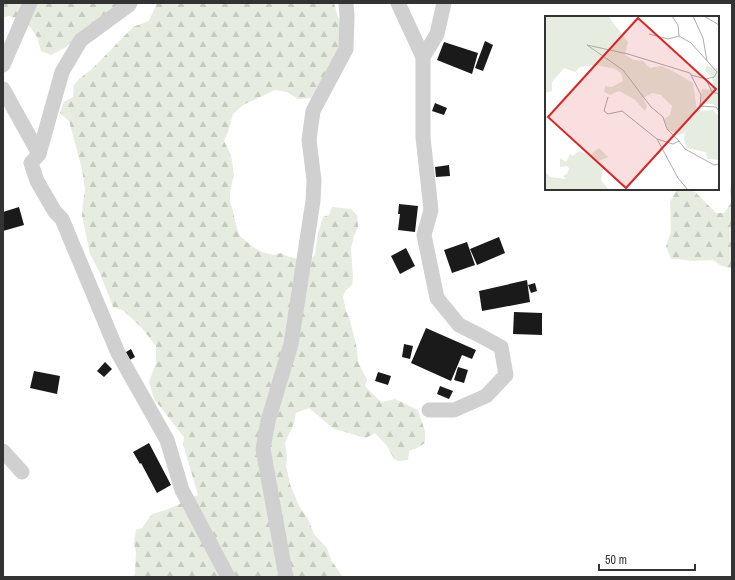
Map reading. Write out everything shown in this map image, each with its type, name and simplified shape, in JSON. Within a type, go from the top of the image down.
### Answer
[{"type":"street","points":[[3,65],[30,3]]},
{"type":"street","points":[[130,3],[81,40],[62,72],[40,154],[31,163],[37,181],[55,212],[62,219],[118,353],[167,440],[182,490],[228,577]]},
{"type":"street","points":[[286,577],[263,449],[268,422],[291,344],[312,208],[314,180],[308,140],[313,112],[346,49],[346,3]]},
{"type":"street","points":[[398,3],[423,57],[423,137],[431,210],[424,235],[438,298],[459,325],[501,347],[506,375],[486,396],[454,410],[429,410]]},
{"type":"street","points":[[423,57],[437,34],[444,3]]},
{"type":"street","points":[[3,89],[40,154]]},
{"type":"street","points":[[3,451],[22,472]]},
{"type":"green space","points":[[3,3],[122,3],[102,16],[66,47],[51,55],[41,51],[37,37],[27,22],[9,16],[3,17]]},
{"type":"green space","points":[[157,3],[334,3],[346,45],[315,98],[298,99],[287,92],[275,90],[243,105],[233,114],[224,141],[231,155],[234,174],[230,192],[230,202],[236,225],[240,236],[253,247],[262,252],[274,255],[281,253],[286,256],[308,261],[315,255],[318,233],[323,217],[329,215],[332,207],[351,209],[357,215],[358,227],[351,249],[353,277],[352,285],[346,290],[343,296],[357,349],[358,362],[367,380],[365,386],[382,402],[395,399],[418,410],[425,431],[425,443],[409,451],[408,460],[398,461],[394,459],[387,446],[375,433],[366,438],[334,429],[309,408],[296,413],[294,423],[285,443],[287,457],[286,466],[290,484],[299,506],[308,519],[314,534],[327,548],[331,560],[343,577],[133,577],[135,574],[136,552],[134,543],[136,530],[142,528],[152,514],[169,509],[198,495],[183,444],[184,437],[154,399],[149,382],[156,363],[156,346],[141,327],[124,311],[113,307],[100,273],[90,254],[82,216],[85,190],[82,169],[69,121],[60,113],[64,102],[73,97],[74,85],[80,78],[91,70],[133,27],[149,21]]},
{"type":"green space","points":[[732,183],[732,269],[720,265],[713,260],[692,261],[671,259],[666,246],[671,232],[670,202],[677,190],[688,190],[695,192],[716,213],[724,213],[731,203],[730,189]]},
{"type":"building","points":[[485,41],[493,45],[483,71],[475,68]]},
{"type":"building","points":[[444,42],[478,53],[472,74],[437,60]]},
{"type":"building","points":[[435,103],[447,108],[444,115],[432,111]]},
{"type":"building","points":[[449,165],[450,176],[436,177],[435,167]]},
{"type":"building","points":[[399,204],[418,206],[415,232],[398,230],[400,214],[398,214]]},
{"type":"building","points":[[19,207],[24,225],[3,231],[3,212]]},
{"type":"building","points":[[499,237],[505,253],[477,265],[470,249]]},
{"type":"building","points":[[467,242],[475,265],[452,273],[444,250]]},
{"type":"building","points":[[406,248],[415,266],[400,274],[391,256]]},
{"type":"building","points":[[527,280],[530,302],[482,311],[479,291]]},
{"type":"building","points":[[535,283],[537,291],[531,293],[528,285]]},
{"type":"building","points":[[514,312],[542,313],[542,335],[513,334]]},
{"type":"building","points":[[426,328],[476,350],[472,359],[462,355],[451,381],[411,363]]},
{"type":"building","points":[[404,344],[413,346],[410,359],[402,357]]},
{"type":"building","points":[[131,349],[135,357],[128,361],[123,354]]},
{"type":"building","points":[[105,362],[112,369],[104,377],[97,371]]},
{"type":"building","points":[[458,367],[468,370],[464,383],[454,380]]},
{"type":"building","points":[[34,371],[60,376],[57,394],[30,388]]},
{"type":"building","points":[[378,372],[391,376],[388,385],[375,381]]},
{"type":"building","points":[[440,386],[453,391],[449,399],[437,394]]},
{"type":"building","points":[[149,443],[171,485],[157,493],[141,463],[140,464],[133,452]]}]
